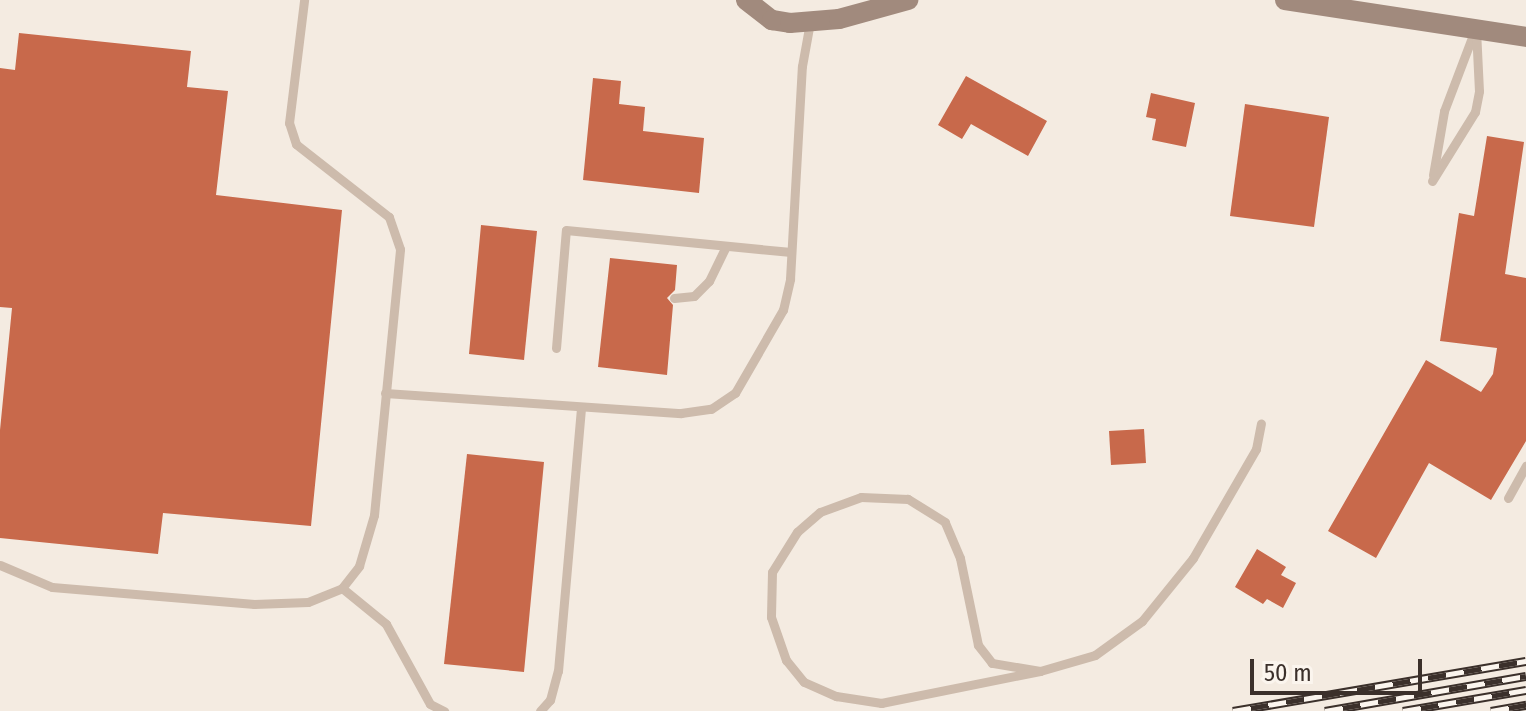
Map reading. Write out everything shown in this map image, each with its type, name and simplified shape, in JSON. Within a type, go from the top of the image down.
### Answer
[{"type":"street","points":[[746,0],[772,20],[810,22],[839,19],[908,0]]},
{"type":"street","points":[[1285,0],[1526,37]]},
{"type":"lane","points":[[0,565],[52,587],[254,604],[308,602],[342,588],[359,566],[374,515],[400,249],[389,217],[296,144],[289,123],[304,0]]},
{"type":"lane","points":[[385,393],[681,413],[711,409],[735,393],[783,310],[791,252],[802,66],[810,22]]},
{"type":"lane","points":[[1476,29],[1479,91],[1475,112],[1432,181],[1444,111],[1476,29]]},
{"type":"lane","points":[[556,348],[566,230],[791,252]]},
{"type":"lane","points":[[674,298],[694,296],[709,281],[726,246]]},
{"type":"lane","points":[[540,711],[550,700],[558,671],[581,407]]},
{"type":"lane","points":[[1040,671],[992,663],[978,645],[960,558],[945,522],[908,499],[861,497],[820,512],[797,532],[772,572],[771,617],[786,660],[804,682],[836,696],[881,703],[1040,671],[1095,655],[1142,621],[1193,558],[1256,449],[1261,423]]},
{"type":"lane","points":[[1508,498],[1526,466]]},
{"type":"lane","points":[[342,588],[386,624],[430,704],[444,711]]},
{"type":"building","points":[[19,33],[191,51],[187,87],[228,91],[216,195],[342,210],[311,526],[163,513],[158,554],[0,538],[0,430],[12,308],[0,307],[0,68],[15,70]]},
{"type":"building","points":[[966,76],[1047,121],[1028,156],[971,124],[962,139],[938,125]]},
{"type":"building","points":[[593,78],[621,81],[619,104],[645,107],[643,131],[704,138],[699,193],[583,180]]},
{"type":"building","points":[[1151,93],[1195,103],[1186,147],[1152,140],[1156,119],[1146,117]]},
{"type":"building","points":[[1245,104],[1329,117],[1314,227],[1230,216]]},
{"type":"building","points":[[1487,136],[1524,142],[1505,274],[1526,278],[1526,441],[1491,500],[1429,463],[1376,558],[1328,531],[1426,360],[1481,392],[1493,374],[1497,348],[1440,341],[1459,213],[1474,216]]},
{"type":"building","points":[[481,225],[537,231],[524,360],[469,354]]},
{"type":"building","points":[[610,258],[677,265],[675,290],[667,298],[673,305],[667,375],[598,367]]},
{"type":"building","points":[[1144,429],[1146,463],[1111,465],[1109,431]]},
{"type":"building","points":[[467,454],[544,462],[524,672],[444,664]]},
{"type":"building","points":[[1257,549],[1286,567],[1281,575],[1296,583],[1283,608],[1267,599],[1263,604],[1235,587]]},
{"type":"railway","points":[[1233,711],[1526,661]]},
{"type":"railway","points":[[1325,711],[1526,676]]},
{"type":"railway","points":[[1403,711],[1526,690]]},
{"type":"railway","points":[[1491,711],[1526,705]]}]
